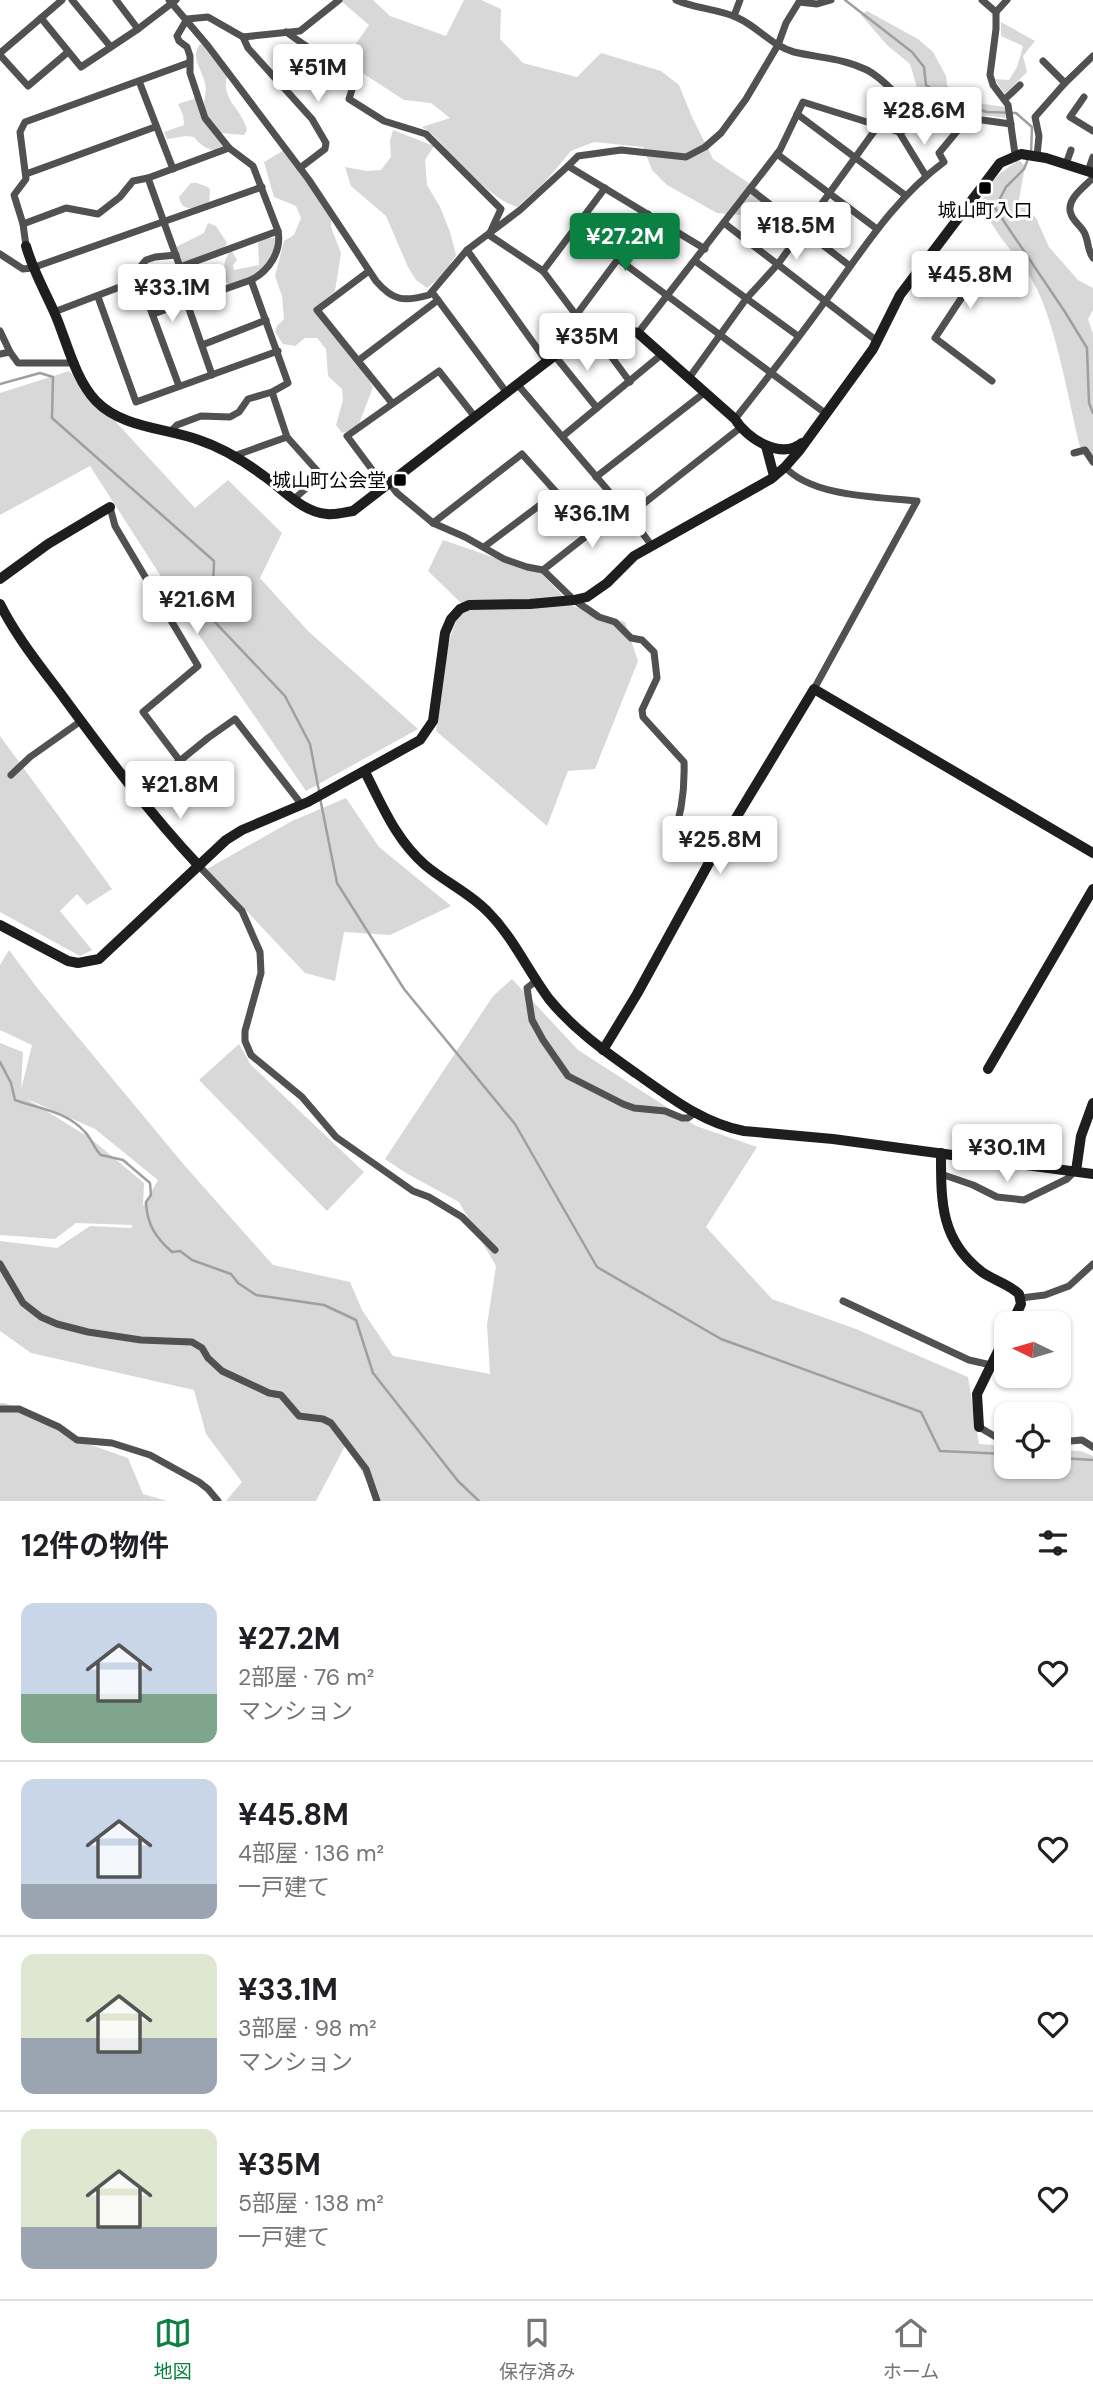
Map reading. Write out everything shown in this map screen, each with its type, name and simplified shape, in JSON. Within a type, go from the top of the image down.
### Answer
[{"type":"street","points":[[62,0],[0,54],[28,86],[68,52]]},
{"type":"street","points":[[72,0],[110,46]]},
{"type":"street","points":[[116,0],[138,29]]},
{"type":"street","points":[[187,19],[208,18],[243,37],[300,31],[339,0]]},
{"type":"street","points":[[676,0],[734,16],[778,46],[793,52],[845,60],[866,69],[876,75],[901,101],[917,111],[1010,121]]},
{"type":"street","points":[[734,16],[740,0]]},
{"type":"street","points":[[41,18],[81,67],[138,29],[172,1],[300,168],[386,293],[400,299],[417,299],[432,292],[467,250],[520,210],[579,156],[621,150],[686,157],[705,147],[721,133],[746,99],[778,46],[786,23],[799,2],[817,4],[831,0]]},
{"type":"street","points":[[982,0],[996,12]]},
{"type":"street","points":[[1007,0],[996,12],[990,75],[995,89],[1006,102],[1015,155]]},
{"type":"street","points":[[153,314],[251,280],[274,258],[280,240],[253,166],[229,148],[205,118],[190,73],[187,47],[177,36],[187,19]]},
{"type":"street","points":[[285,31],[355,80],[349,99],[384,121],[426,134],[484,190],[501,209],[489,234]]},
{"type":"street","points":[[243,37],[248,48],[312,119],[326,143],[325,149],[300,168]]},
{"type":"street","points":[[1037,156],[1039,136],[1035,117],[1093,56]]},
{"type":"street","points":[[1042,61],[1065,83]]},
{"type":"street","points":[[188,63],[25,122],[20,132],[26,179],[14,195],[32,268],[89,392],[104,408],[121,419],[200,440],[234,456],[266,477],[293,500],[316,511],[340,513],[354,510],[590,330],[615,327],[638,333],[766,446],[793,448],[808,438]]},
{"type":"street","points":[[139,81],[173,169]]},
{"type":"street","points":[[1006,102],[1020,85]]},
{"type":"street","points":[[1084,97],[1070,117],[1093,131]]},
{"type":"street","points":[[638,333],[777,154],[803,102],[899,132],[908,130],[917,111]]},
{"type":"street","points":[[797,114],[905,195]]},
{"type":"street","points":[[629,515],[738,423],[877,229],[905,195],[944,162],[939,153],[968,118]]},
{"type":"street","points":[[689,378],[746,299],[778,264],[878,126]]},
{"type":"street","points":[[26,174],[155,127]]},
{"type":"street","points":[[899,132],[926,176]]},
{"type":"street","points":[[23,224],[66,208],[97,214],[120,197],[133,181],[229,148]]},
{"type":"street","points":[[1066,164],[1071,149]]},
{"type":"street","points":[[777,154],[877,229]]},
{"type":"street","points":[[0,925],[68,961],[89,962],[99,959],[226,840],[242,830],[305,803],[420,740],[429,731],[433,721],[445,633],[451,619],[460,609],[477,604],[530,604],[574,600],[594,592],[634,555],[774,477],[808,438],[877,341],[900,295],[1000,163],[1015,155],[1037,156],[1091,174]]},
{"type":"street","points":[[1093,157],[1091,174],[1070,207],[1070,215],[1085,233],[1089,253],[1093,258]]},
{"type":"street","points":[[568,166],[705,248]]},
{"type":"street","points":[[148,178],[180,267],[278,231]]},
{"type":"street","points":[[0,254],[23,269],[32,268],[262,187]]},
{"type":"street","points":[[543,271],[606,188]]},
{"type":"street","points":[[750,189],[850,266]]},
{"type":"street","points":[[577,314],[648,214]]},
{"type":"street","points":[[724,223],[877,341]]},
{"type":"street","points":[[489,234],[543,271],[630,382]]},
{"type":"street","points":[[467,250],[551,359],[597,408]]},
{"type":"street","points":[[54,312],[125,285],[146,260],[176,255]]},
{"type":"street","points":[[618,259],[825,414]]},
{"type":"street","points":[[695,261],[798,336]]},
{"type":"street","points":[[926,261],[966,291],[935,338],[992,381]]},
{"type":"street","points":[[369,271],[317,310],[392,403]]},
{"type":"street","points":[[137,273],[179,386]]},
{"type":"street","points":[[171,431],[177,425],[201,416],[230,417],[239,412],[248,399],[272,392],[288,383],[251,280]]},
{"type":"street","points":[[432,292],[507,393]]},
{"type":"street","points":[[98,297],[136,402],[278,351]]},
{"type":"street","points":[[359,360],[438,300]]},
{"type":"street","points":[[187,303],[212,375]]},
{"type":"street","points":[[202,345],[266,320]]},
{"type":"street","points":[[0,331],[18,363],[75,363]]},
{"type":"street","points":[[0,354],[10,352]]},
{"type":"street","points":[[563,436],[662,355]]},
{"type":"street","points":[[475,418],[439,371],[348,436],[387,485],[433,523],[504,559],[543,570],[574,600],[599,617],[615,622],[631,638],[642,640],[654,652],[657,678],[642,710],[643,717],[684,762],[685,790],[673,841],[710,861]]},
{"type":"street","points":[[517,385],[563,436],[652,546]]},
{"type":"street","points":[[272,392],[287,437],[321,475],[293,500]]},
{"type":"street","points":[[596,477],[704,393]]},
{"type":"street","points":[[234,456],[287,437]]},
{"type":"street","points":[[766,446],[774,477]]},
{"type":"street","points":[[1074,453],[1084,450],[1093,462]]},
{"type":"street","points":[[433,523],[522,454],[592,532]]},
{"type":"street","points":[[603,1050],[710,861],[814,689],[917,501],[843,493],[793,475],[785,467]]},
{"type":"street","points":[[484,547],[556,493]]},
{"type":"street","points":[[0,579],[48,544],[110,508],[115,526],[198,666],[143,712],[180,761]]},
{"type":"street","points":[[543,570],[622,508]]},
{"type":"street","points":[[0,604],[28,650],[81,721],[199,866],[242,911],[260,952],[261,973],[245,1031],[245,1041],[251,1055],[302,1097],[336,1137],[413,1191],[429,1197],[462,1217],[495,1250]]},
{"type":"street","points":[[814,689],[1093,853]]},
{"type":"street","points":[[139,794],[235,719],[305,803]]},
{"type":"street","points":[[11,775],[30,757],[81,721]]},
{"type":"street","points":[[365,772],[402,841],[426,866],[477,901],[489,913],[503,929],[536,981],[567,1019],[603,1050],[695,1114],[730,1128],[1093,1174]]},
{"type":"street","points":[[988,1069],[1093,889]]},
{"type":"street","points":[[536,981],[527,988],[532,1020],[542,1040],[568,1076],[634,1108],[665,1111],[682,1118],[695,1114]]},
{"type":"street","points":[[941,1174],[997,1197],[1024,1200],[1067,1179],[1076,1171],[1081,1136],[1093,1103]]},
{"type":"street","points":[[941,1153],[942,1209],[957,1245],[974,1266],[1016,1291],[1021,1298],[1018,1311]]},
{"type":"street","points":[[0,1264],[23,1303],[41,1317],[88,1332],[141,1340],[192,1342],[202,1348],[208,1359],[222,1371],[269,1393],[281,1395],[299,1416],[331,1423],[366,1469],[377,1501]]},
{"type":"street","points":[[1021,1298],[1045,1295],[1069,1286],[1093,1264]]},
{"type":"street","points":[[844,1301],[968,1360],[991,1365]]},
{"type":"street","points":[[994,1359],[977,1394],[979,1427],[994,1436]]},
{"type":"street","points":[[0,1409],[19,1409],[59,1427],[77,1440],[113,1443],[150,1455],[199,1482],[208,1489],[212,1499]]},
{"type":"street","points":[[1071,1441],[1082,1440],[1093,1447]]},
{"type":"shaded area","points":[[340,0],[373,0],[390,16],[446,36],[464,0],[481,0],[501,9],[500,39],[523,63],[577,77],[601,53],[661,71],[679,85],[713,159],[759,190],[761,217],[717,213],[667,185],[652,170],[643,147],[594,142],[571,151],[545,182],[517,207],[509,204],[484,186],[436,137],[422,127],[450,118],[431,103],[404,100],[344,61],[369,25]]},
{"type":"shaded area","points":[[867,11],[918,39],[933,52],[956,100],[1005,107],[1007,118],[908,105],[918,91],[910,64],[887,45],[861,15]]},
{"type":"shaded area","points":[[1001,22],[1035,41],[1023,56],[1027,72],[1005,94],[994,79],[1009,80],[1017,67],[1023,46],[1001,36]]},
{"type":"shaded area","points":[[200,44],[208,46],[228,73],[228,97],[247,130],[244,135],[221,133],[226,150],[208,148],[194,137],[167,139],[164,132],[184,125],[178,104],[197,98],[204,108],[206,86],[196,59]]},
{"type":"shaded area","points":[[393,130],[434,146],[425,160],[427,185],[440,207],[456,255],[443,275],[427,288],[416,280],[408,267],[386,216],[351,186],[345,167],[367,171],[381,170],[391,157],[390,141]]},
{"type":"shaded area","points":[[286,149],[332,214],[331,227],[341,253],[335,291],[314,309],[350,349],[373,387],[357,429],[342,433],[336,425],[343,400],[342,389],[328,376],[326,349],[317,338],[305,338],[295,346],[283,344],[275,332],[284,319],[282,296],[275,276],[284,241],[294,235],[301,218],[296,206],[274,197],[264,162]]},
{"type":"shaded area","points":[[1019,160],[1025,166],[1019,200],[1036,218],[1049,247],[1078,280],[1093,288],[1093,310],[1088,319],[1093,334],[1093,455],[1080,447],[1055,338],[1040,297],[1026,270],[991,223],[982,202],[992,182]]},
{"type":"shaded area","points":[[191,183],[208,187],[209,204],[190,208],[183,206],[179,197]]},
{"type":"shaded area","points":[[208,223],[216,226],[227,243],[223,250],[181,264],[176,247],[204,233]]},
{"type":"shaded area","points":[[265,238],[276,238],[271,259],[263,270],[230,285],[226,282],[224,265],[231,250],[237,260],[233,265],[234,270],[259,265],[258,243]]},
{"type":"shaded area","points":[[196,267],[201,278],[209,284],[208,292],[195,297],[187,289],[185,277]]},
{"type":"shaded area","points":[[69,371],[195,508],[228,480],[282,533],[260,578],[308,631],[418,729],[306,791],[196,631],[90,466],[0,515],[0,393]]},
{"type":"shaded area","points":[[443,540],[542,574],[573,606],[625,622],[638,661],[595,769],[568,771],[547,826],[436,731],[448,645],[461,603],[428,571]]},
{"type":"shaded area","points":[[0,736],[112,889],[87,905],[77,894],[60,911],[92,950],[80,956],[0,912]]},
{"type":"shaded area","points":[[346,798],[379,847],[451,906],[390,935],[344,932],[335,981],[305,973],[207,869],[292,821]]},
{"type":"shaded area","points":[[9,950],[38,989],[185,1166],[273,1265],[350,1282],[362,1310],[393,1356],[490,1374],[487,1325],[496,1266],[459,1202],[385,1159],[493,996],[512,979],[578,1050],[696,1126],[757,1147],[706,1227],[772,1299],[856,1329],[968,1377],[979,1444],[994,1445],[994,1479],[1071,1479],[1071,1451],[1081,1451],[1093,1456],[1093,1501],[378,1501],[346,1444],[316,1501],[226,1501],[242,1482],[206,1434],[194,1390],[31,1353],[0,1331],[0,1241],[57,1248],[90,1226],[131,1228],[133,1225],[76,1223],[55,1239],[0,1235],[0,1043],[23,1052],[21,1090],[32,1045],[0,1030],[0,965]],"holes":[[[27,1099],[95,1129],[158,1180],[143,1206],[144,1183],[90,1138]]]},
{"type":"shaded area","points":[[239,1044],[251,1065],[364,1172],[327,1211],[199,1080]]},
{"type":"shaded area","points":[[0,1403],[59,1427],[77,1440],[128,1458],[143,1494],[167,1501],[0,1501]]},
{"type":"waterway","points":[[845,0],[912,52],[924,67],[926,85],[946,98],[987,112],[1016,113],[1032,127],[1031,153]]},
{"type":"waterway","points":[[1028,159],[1024,169],[1006,187],[995,208],[1087,348],[1089,403],[1093,413]]},
{"type":"waterway","points":[[0,384],[40,373],[53,377],[52,418],[214,561],[212,619],[285,696],[310,744],[319,791]]},
{"type":"waterway","points":[[320,798],[337,883],[404,989],[515,1124],[597,1267],[721,1339],[921,1412],[940,1451],[994,1453]]},
{"type":"waterway","points":[[0,1062],[11,1083],[15,1100],[70,1119],[85,1132],[101,1155],[123,1160],[150,1183],[151,1195],[146,1202],[150,1224],[172,1252],[180,1251],[192,1260],[231,1274],[238,1283],[256,1295],[324,1305],[356,1320],[373,1373],[458,1481],[479,1501]]},
{"type":"waterway","points":[[1071,1459],[1093,1460]]},
{"type":"place","name":"城山町入口","points":[[985,188]]},
{"type":"place","name":"城山町公会堂","points":[[400,480]]}]
